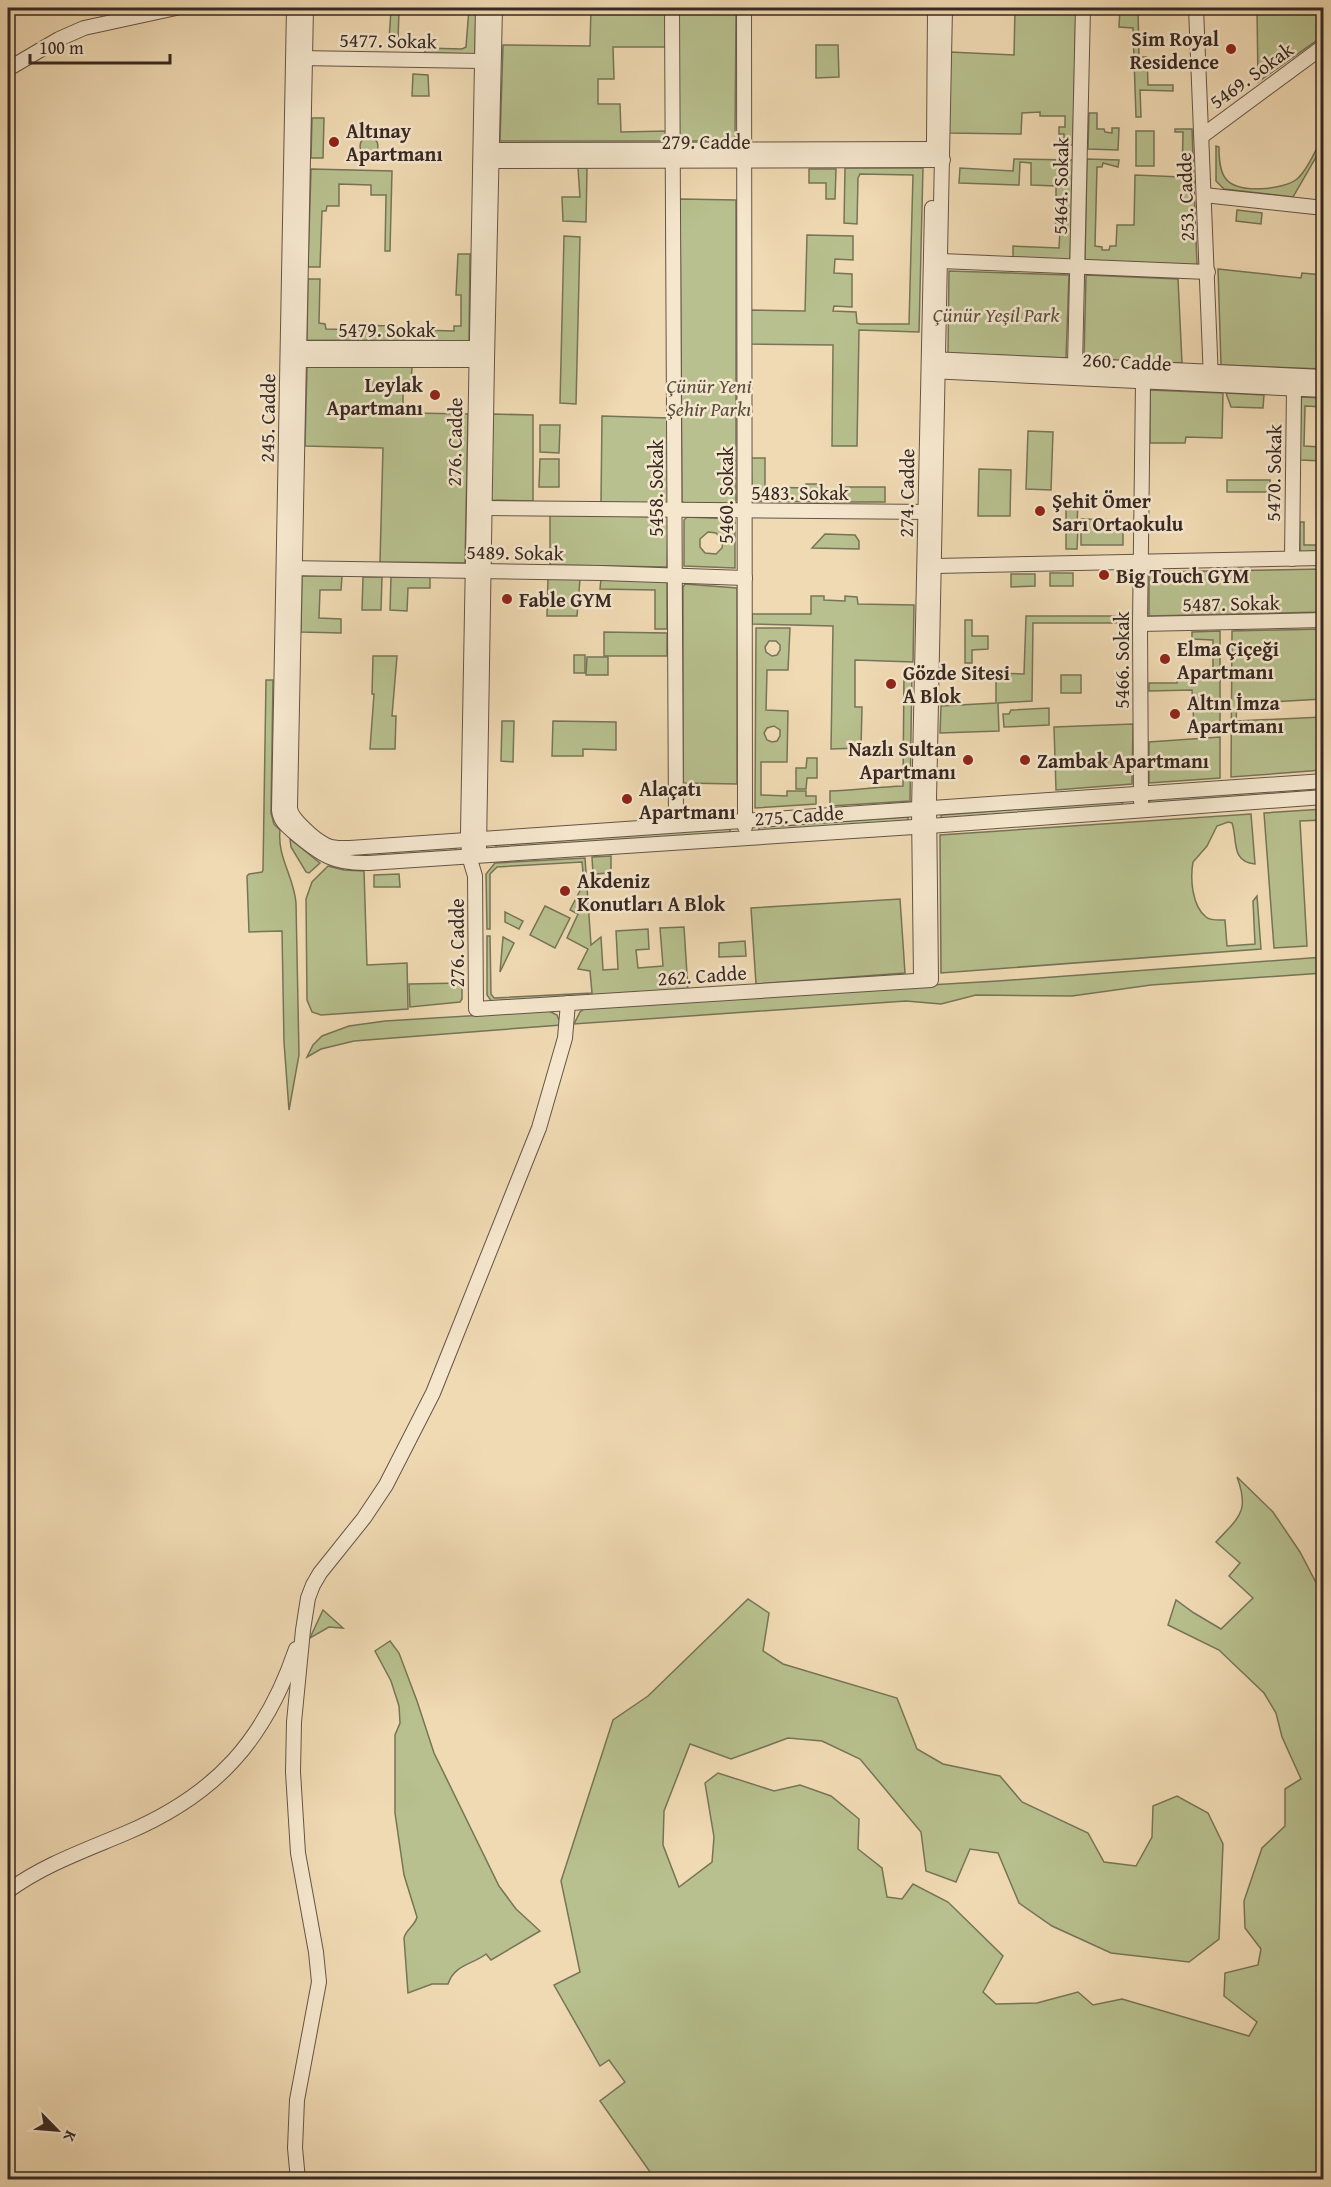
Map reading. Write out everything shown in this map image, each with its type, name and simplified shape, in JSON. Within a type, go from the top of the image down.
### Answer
[{"type":"street","points":[[8,69],[58,39],[84,28],[176,8]]},
{"type":"street","name":"245. Cadde","points":[[294,8],[299,58]]},
{"type":"street","name":"245. Cadde","points":[[290,822],[281,819],[279,810],[290,568],[299,58],[306,8]]},
{"type":"street","name":"276. Cadde","points":[[483,8],[485,156]]},
{"type":"street","name":"276. Cadde","points":[[476,1009],[473,840],[481,354],[485,156],[495,8]]},
{"type":"street","name":"5458. Sokak","points":[[672,8],[676,825]]},
{"type":"street","name":"5460. Sokak","points":[[744,8],[746,838]]},
{"type":"street","name":"274. Cadde","points":[[926,980],[924,810],[938,155],[935,8]]},
{"type":"street","points":[[934,365],[941,261],[938,155],[945,8]]},
{"type":"street","name":"5464. Sokak","points":[[1075,365],[1083,8]]},
{"type":"street","name":"253. Cadde","points":[[1196,8],[1211,378]]},
{"type":"street","name":"5469. Sokak","points":[[1202,136],[1323,46]]},
{"type":"street","name":"5477. Sokak","points":[[299,58],[482,61]]},
{"type":"street","name":"279. Cadde","points":[[485,156],[938,155]]},
{"type":"street","points":[[1204,195],[1323,208]]},
{"type":"street","points":[[941,261],[1208,273]]},
{"type":"street","name":"5479. Sokak","points":[[292,353],[481,354]]},
{"type":"street","name":"276. Cadde","points":[[477,571],[484,508],[481,354]]},
{"type":"street","name":"260. Cadde","points":[[934,365],[1075,365],[1323,390]]},
{"type":"street","name":"260. Cadde","points":[[934,365],[1143,381],[1323,377]]},
{"type":"street","name":"5466. Sokak","points":[[1141,810],[1140,562],[1143,381]]},
{"type":"street","name":"5470. Sokak","points":[[1292,559],[1294,388]]},
{"type":"street","name":"5483. Sokak","points":[[484,508],[930,512]]},
{"type":"street","name":"274. Cadde","points":[[924,810],[934,566],[930,512]]},
{"type":"street","points":[[934,566],[1323,558]]},
{"type":"street","name":"5489. Sokak","points":[[290,568],[675,574],[745,578]]},
{"type":"street","name":"5487. Sokak","points":[[1140,624],[1323,620]]},
{"type":"street","name":"275. Cadde","points":[[290,822],[316,851],[331,853],[676,825],[924,810],[1323,781]]},
{"type":"street","name":"275. Cadde","points":[[331,853],[355,863],[1323,797]]},
{"type":"street","name":"262. Cadde","points":[[476,1009],[926,980]]},
{"type":"street","points":[[298,2180],[295,2148],[297,2100],[319,1982],[316,1952],[298,1853],[293,1772],[294,1727],[308,1598],[315,1580],[364,1518],[386,1485],[449,1356],[539,1128],[565,1038],[568,1003]]},
{"type":"street","points":[[8,1891],[28,1877],[55,1864],[164,1816],[217,1777],[240,1755],[262,1726],[285,1681],[303,1630]]},
{"type":"green space","points":[[469,8],[476,8],[475,54],[425,53],[425,48],[462,49],[466,47]]},
{"type":"green space","points":[[591,8],[666,8],[666,47],[613,47],[614,79],[598,79],[598,104],[620,104],[621,132],[667,131],[667,141],[500,141],[503,45],[590,46]]},
{"type":"green space","points":[[679,8],[736,8],[735,141],[679,141]]},
{"type":"green space","points":[[1015,8],[1076,8],[1073,145],[1064,145],[1064,134],[1059,134],[1059,127],[1065,127],[1065,116],[1040,116],[1040,112],[1022,113],[1021,134],[948,133],[950,52],[1014,55]]},
{"type":"green space","points":[[1120,8],[1138,8],[1139,57],[1147,57],[1148,85],[1173,85],[1173,91],[1140,90],[1141,117],[1136,117],[1133,28],[1119,27]]},
{"type":"green space","points":[[1257,8],[1324,8],[1323,36],[1258,82]]},
{"type":"green space","points":[[391,10],[399,11],[398,40],[389,40]]},
{"type":"green space","points":[[816,45],[838,45],[839,77],[816,78]]},
{"type":"green space","points":[[413,74],[428,75],[429,96],[412,96]]},
{"type":"green space","points":[[1089,113],[1097,113],[1097,129],[1104,129],[1105,132],[1112,133],[1112,128],[1119,128],[1118,150],[1088,149]]},
{"type":"green space","points":[[312,118],[324,118],[323,158],[311,158]]},
{"type":"green space","points":[[1175,129],[1192,129],[1197,265],[1085,261],[1087,159],[1119,160],[1118,167],[1103,163],[1102,167],[1097,167],[1095,246],[1102,247],[1102,250],[1109,250],[1110,246],[1116,246],[1117,225],[1134,225],[1135,175],[1182,177],[1183,132],[1175,132]]},
{"type":"green space","points":[[1136,131],[1154,131],[1154,166],[1136,166]]},
{"type":"green space","points":[[369,137],[375,140],[378,146],[375,152],[369,155],[363,152],[360,146],[363,140]]},
{"type":"green space","points":[[1323,137],[1323,145],[1293,197],[1224,189],[1216,181],[1216,146],[1219,147],[1219,159],[1226,179],[1240,187],[1261,189],[1282,186],[1297,179],[1308,165]]},
{"type":"green space","points":[[1014,159],[1073,160],[1070,260],[1013,257],[1013,246],[1059,248],[1060,230],[1055,229],[1056,219],[1060,219],[1061,201],[1056,200],[1056,186],[1031,185],[1031,163],[1020,162],[1019,185],[959,183],[960,168],[1013,171]]},
{"type":"green space","points":[[578,168],[587,168],[586,222],[563,221],[562,197],[580,197]]},
{"type":"green space","points":[[845,168],[923,168],[919,332],[859,330],[857,446],[832,446],[833,345],[751,344],[751,310],[805,311],[807,235],[853,236],[853,260],[835,259],[834,273],[852,274],[852,307],[834,306],[833,311],[856,312],[857,323],[860,324],[909,324],[913,175],[860,174],[857,224],[844,223]]},
{"type":"green space","points":[[311,169],[392,171],[390,251],[385,251],[386,195],[371,195],[371,185],[339,184],[339,206],[327,206],[326,211],[322,211],[320,267],[308,267]]},
{"type":"green space","points":[[809,169],[836,169],[835,199],[826,199],[826,183],[809,183]]},
{"type":"green space","name":"Çünür Yeni Şehir Parkı","points":[[680,199],[736,200],[736,505],[684,504],[682,501]]},
{"type":"green space","points":[[1237,210],[1262,213],[1261,224],[1236,221]]},
{"type":"green space","points":[[564,236],[580,237],[576,404],[560,403]]},
{"type":"green space","points":[[458,254],[470,254],[469,341],[307,340],[308,279],[320,279],[319,323],[325,324],[326,329],[361,330],[362,325],[454,331],[454,326],[461,326],[461,295],[456,295]]},
{"type":"green space","points":[[1218,269],[1301,278],[1302,273],[1323,275],[1323,369],[1221,365]]},
{"type":"green space","name":"Çünür Yeşil Park","points":[[949,271],[1069,275],[1066,358],[948,353]]},
{"type":"green space","points":[[1086,275],[1178,279],[1182,363],[1084,359]]},
{"type":"green space","points":[[307,367],[412,367],[411,383],[403,384],[403,406],[411,407],[411,413],[468,414],[465,563],[380,562],[383,448],[305,446]]},
{"type":"green space","points":[[1150,390],[1223,393],[1222,438],[1186,437],[1185,443],[1150,443]]},
{"type":"green space","points":[[1226,393],[1264,395],[1263,408],[1231,407]]},
{"type":"green space","points":[[1301,397],[1323,398],[1323,407],[1305,406],[1304,446],[1321,447],[1323,461],[1300,460]]},
{"type":"green space","points":[[493,414],[533,415],[533,501],[491,500]]},
{"type":"green space","points":[[602,416],[668,418],[668,504],[601,502]]},
{"type":"green space","points":[[540,425],[560,425],[559,453],[540,452]]},
{"type":"green space","points":[[1028,431],[1053,432],[1051,490],[1026,489]]},
{"type":"green space","points":[[751,458],[765,458],[765,487],[806,488],[806,484],[818,484],[829,494],[829,502],[752,501]]},
{"type":"green space","points":[[540,459],[559,459],[559,487],[539,487]]},
{"type":"green space","points":[[979,469],[1011,470],[1010,516],[978,516]]},
{"type":"green space","points":[[1227,480],[1270,480],[1270,492],[1227,492]]},
{"type":"green space","points":[[846,487],[885,487],[885,502],[835,502],[836,494]]},
{"type":"green space","points":[[1066,501],[1078,502],[1077,524],[1066,523]]},
{"type":"green space","points":[[550,515],[668,517],[667,567],[550,565]]},
{"type":"green space","points":[[687,517],[735,519],[735,568],[684,566],[684,520]],"holes":[[[708,532],[716,533],[723,541],[722,548],[716,554],[705,553],[700,547],[700,539]]]},
{"type":"green space","points":[[1081,519],[1123,520],[1123,545],[1081,545]]},
{"type":"green space","points":[[1300,522],[1304,522],[1304,545],[1323,545],[1323,551],[1300,552]]},
{"type":"green space","points":[[1066,526],[1078,527],[1077,549],[1066,549]]},
{"type":"green space","points":[[825,534],[855,535],[859,541],[859,549],[812,548]]},
{"type":"green space","points":[[1323,569],[1323,612],[1149,616],[1149,572]]},
{"type":"green space","points":[[1050,573],[1073,573],[1073,586],[1050,586]]},
{"type":"green space","points":[[1011,574],[1035,574],[1035,586],[1011,587]]},
{"type":"green space","points":[[302,576],[342,576],[341,590],[320,590],[319,618],[341,619],[341,633],[301,632]]},
{"type":"green space","points":[[363,577],[382,577],[381,610],[362,610]]},
{"type":"green space","points":[[391,577],[430,577],[430,588],[408,588],[407,611],[390,610]]},
{"type":"green space","points":[[548,578],[580,579],[577,616],[547,616]]},
{"type":"green space","points":[[601,579],[667,581],[667,629],[655,629],[655,590],[600,589]]},
{"type":"green space","points":[[685,584],[737,588],[737,784],[683,783],[683,587]]},
{"type":"green space","points":[[811,596],[824,596],[824,600],[845,601],[845,596],[857,597],[858,604],[914,605],[913,662],[855,660],[855,707],[862,707],[861,748],[831,749],[833,626],[752,624],[752,614],[811,614]]},
{"type":"green space","points":[[1026,616],[1125,616],[1124,623],[1033,623],[1032,701],[998,703],[999,731],[940,733],[941,706],[996,703],[996,673],[1024,674]]},
{"type":"green space","points":[[965,620],[972,620],[972,636],[988,636],[988,649],[972,650],[972,663],[965,663]]},
{"type":"green space","points":[[756,628],[790,628],[788,670],[767,670],[766,710],[788,711],[787,762],[761,762],[761,795],[787,796],[787,791],[806,791],[806,796],[816,796],[816,804],[755,808]],"holes":[[[769,641],[776,641],[780,645],[777,655],[772,656],[766,652],[765,647]],[[774,726],[780,730],[780,736],[777,741],[772,742],[767,740],[764,733],[767,728]]]},
{"type":"green space","points":[[1323,629],[1323,699],[1237,704],[1236,721],[1323,717],[1323,770],[1231,777],[1232,631]]},
{"type":"green space","points":[[1220,631],[1220,725],[1194,726],[1192,690],[1149,691],[1149,683],[1177,683],[1178,675],[1213,675],[1213,640],[1192,639],[1192,632]]},
{"type":"green space","points":[[604,632],[667,633],[667,656],[604,656]]},
{"type":"green space","points":[[574,655],[585,655],[585,673],[574,673]]},
{"type":"green space","points":[[373,656],[397,656],[392,716],[396,716],[395,749],[370,749],[374,694],[372,694]]},
{"type":"green space","points":[[587,657],[608,657],[608,675],[586,675]]},
{"type":"green space","points":[[912,669],[910,801],[830,806],[830,791],[903,786],[904,670]]},
{"type":"green space","points":[[1061,675],[1081,675],[1081,693],[1061,693]]},
{"type":"green space","points":[[266,680],[273,680],[271,813],[274,824],[280,830],[281,849],[296,903],[299,1055],[289,1110],[284,1042],[282,931],[249,932],[247,876],[263,870]]},
{"type":"green space","points":[[1049,708],[1049,725],[1004,727],[1003,714],[1009,714],[1011,710]]},
{"type":"green space","points":[[502,721],[514,721],[513,762],[501,761]]},
{"type":"green space","points":[[553,721],[616,722],[616,750],[583,749],[583,756],[552,756]]},
{"type":"green space","points":[[1133,724],[1132,784],[1056,790],[1054,727]]},
{"type":"green space","points":[[1220,737],[1220,778],[1149,783],[1149,742]]},
{"type":"green space","points":[[807,758],[817,758],[817,778],[807,778],[806,789],[796,789],[796,768],[806,768]]},
{"type":"green space","points":[[1323,787],[1323,792],[1150,804],[1150,799]]},
{"type":"green space","points":[[1122,801],[1123,806],[941,819],[941,815]]},
{"type":"green space","points":[[1323,809],[1323,820],[1300,821],[1307,946],[1274,948],[1264,813]]},
{"type":"green space","points":[[1251,814],[1255,864],[1247,862],[1238,854],[1232,823],[1228,822],[1217,826],[1207,846],[1193,862],[1192,884],[1201,912],[1210,919],[1225,920],[1227,946],[1255,944],[1253,901],[1257,896],[1261,949],[941,973],[940,835]]},
{"type":"green space","points":[[908,817],[908,822],[759,831],[759,827]]},
{"type":"green space","points":[[730,828],[730,833],[496,848],[496,845]]},
{"type":"green space","points":[[290,839],[320,863],[309,873],[306,872],[291,847]]},
{"type":"green space","points":[[456,847],[456,852],[352,858],[352,854]]},
{"type":"green space","points":[[611,856],[611,873],[593,874],[592,857]]},
{"type":"green space","points":[[585,858],[591,945],[601,937],[603,970],[618,969],[616,931],[648,929],[649,949],[636,950],[638,968],[663,966],[660,928],[684,927],[688,990],[492,1002],[487,995],[487,936],[490,936],[491,994],[494,998],[592,993],[590,971],[578,969],[588,949],[567,938],[578,914],[570,910],[584,883],[582,862],[497,867],[490,874],[490,929],[487,929],[486,874],[495,863]]},
{"type":"green space","points":[[328,866],[364,871],[367,965],[407,963],[408,1009],[321,1015],[312,1012],[307,1000],[306,899],[312,882]]},
{"type":"green space","points":[[399,874],[400,887],[374,887],[374,875]]},
{"type":"green space","points":[[900,899],[905,973],[756,984],[751,908]]},
{"type":"green space","points":[[545,906],[570,918],[555,948],[530,935]]},
{"type":"green space","points":[[505,912],[523,921],[519,929],[505,922]]},
{"type":"green space","points":[[503,937],[514,943],[500,972]]},
{"type":"green space","points":[[745,941],[746,956],[719,957],[719,943]]},
{"type":"green space","points":[[1323,957],[1323,973],[1151,985],[1072,996],[976,995],[941,1004],[906,1001],[574,1024],[580,1012],[589,1005],[998,981]]},
{"type":"green space","points":[[462,983],[460,1002],[410,1007],[409,984]]},
{"type":"green space","points":[[549,1011],[557,1015],[561,1025],[354,1041],[321,1049],[307,1057],[313,1045],[322,1036],[349,1026],[385,1021]]},
{"type":"green space","points":[[1237,1477],[1273,1512],[1300,1552],[1323,1596],[1323,2179],[655,2179],[600,2101],[625,2082],[609,2060],[600,2066],[554,1985],[580,1972],[561,1881],[613,1720],[648,1696],[748,1599],[769,1613],[763,1651],[783,1664],[897,1698],[917,1749],[943,1764],[1000,1776],[1022,1802],[1088,1833],[1104,1862],[1136,1866],[1152,1837],[1153,1806],[1177,1796],[1208,1813],[1223,1844],[1219,1939],[1189,1962],[1111,1953],[1052,1926],[1019,1903],[998,1853],[970,1849],[956,1882],[926,1871],[921,1832],[860,1759],[822,1741],[788,1738],[731,1759],[690,1744],[664,1811],[663,1845],[679,1887],[712,1862],[714,1837],[705,1783],[718,1773],[774,1791],[800,1785],[831,1796],[859,1819],[858,1849],[882,1868],[887,1897],[902,1899],[913,1884],[948,1902],[1003,1956],[983,1992],[996,2004],[1037,2003],[1078,1992],[1093,2005],[1122,1999],[1249,2036],[1257,2022],[1224,1996],[1225,1973],[1258,1965],[1261,1949],[1245,1928],[1244,1901],[1262,1848],[1285,1826],[1285,1789],[1301,1779],[1282,1737],[1276,1713],[1264,1693],[1219,1650],[1168,1625],[1176,1600],[1221,1629],[1253,1598],[1229,1576],[1240,1563],[1216,1542],[1240,1513],[1242,1498]]},
{"type":"green space","points":[[323,1610],[343,1628],[329,1627],[310,1638]]},
{"type":"green space","points":[[390,1641],[399,1653],[434,1753],[499,1886],[516,1909],[540,1931],[491,1960],[486,1954],[464,1966],[455,1972],[448,1984],[432,1984],[408,1993],[404,1938],[417,1917],[404,1875],[395,1813],[395,1735],[400,1723],[399,1706],[391,1681],[375,1651]]},
{"type":"place","name":"Sim Royal Residence","points":[[1231,49]]},
{"type":"place","name":"Altınay Apartmanı","points":[[334,142]]},
{"type":"place","name":"Leylak Apartmanı","points":[[435,395]]},
{"type":"place","name":"Şehit Ömer Sarı Ortaokulu","points":[[1040,511]]},
{"type":"place","name":"Big Touch GYM","points":[[1104,575]]},
{"type":"place","name":"Fable GYM","points":[[507,599]]},
{"type":"place","name":"Elma Çiçeği Apartmanı","points":[[1165,659]]},
{"type":"place","name":"Gözde Sitesi A Blok","points":[[891,684]]},
{"type":"place","name":"Altın İmza Apartmanı","points":[[1175,714]]},
{"type":"place","name":"Nazlı Sultan Apartmanı","points":[[968,760]]},
{"type":"place","name":"Zambak Apartmanı","points":[[1025,760]]},
{"type":"place","name":"Alaçatı Apartmanı","points":[[627,799]]},
{"type":"place","name":"Akdeniz Konutları A Blok","points":[[565,891]]}]
